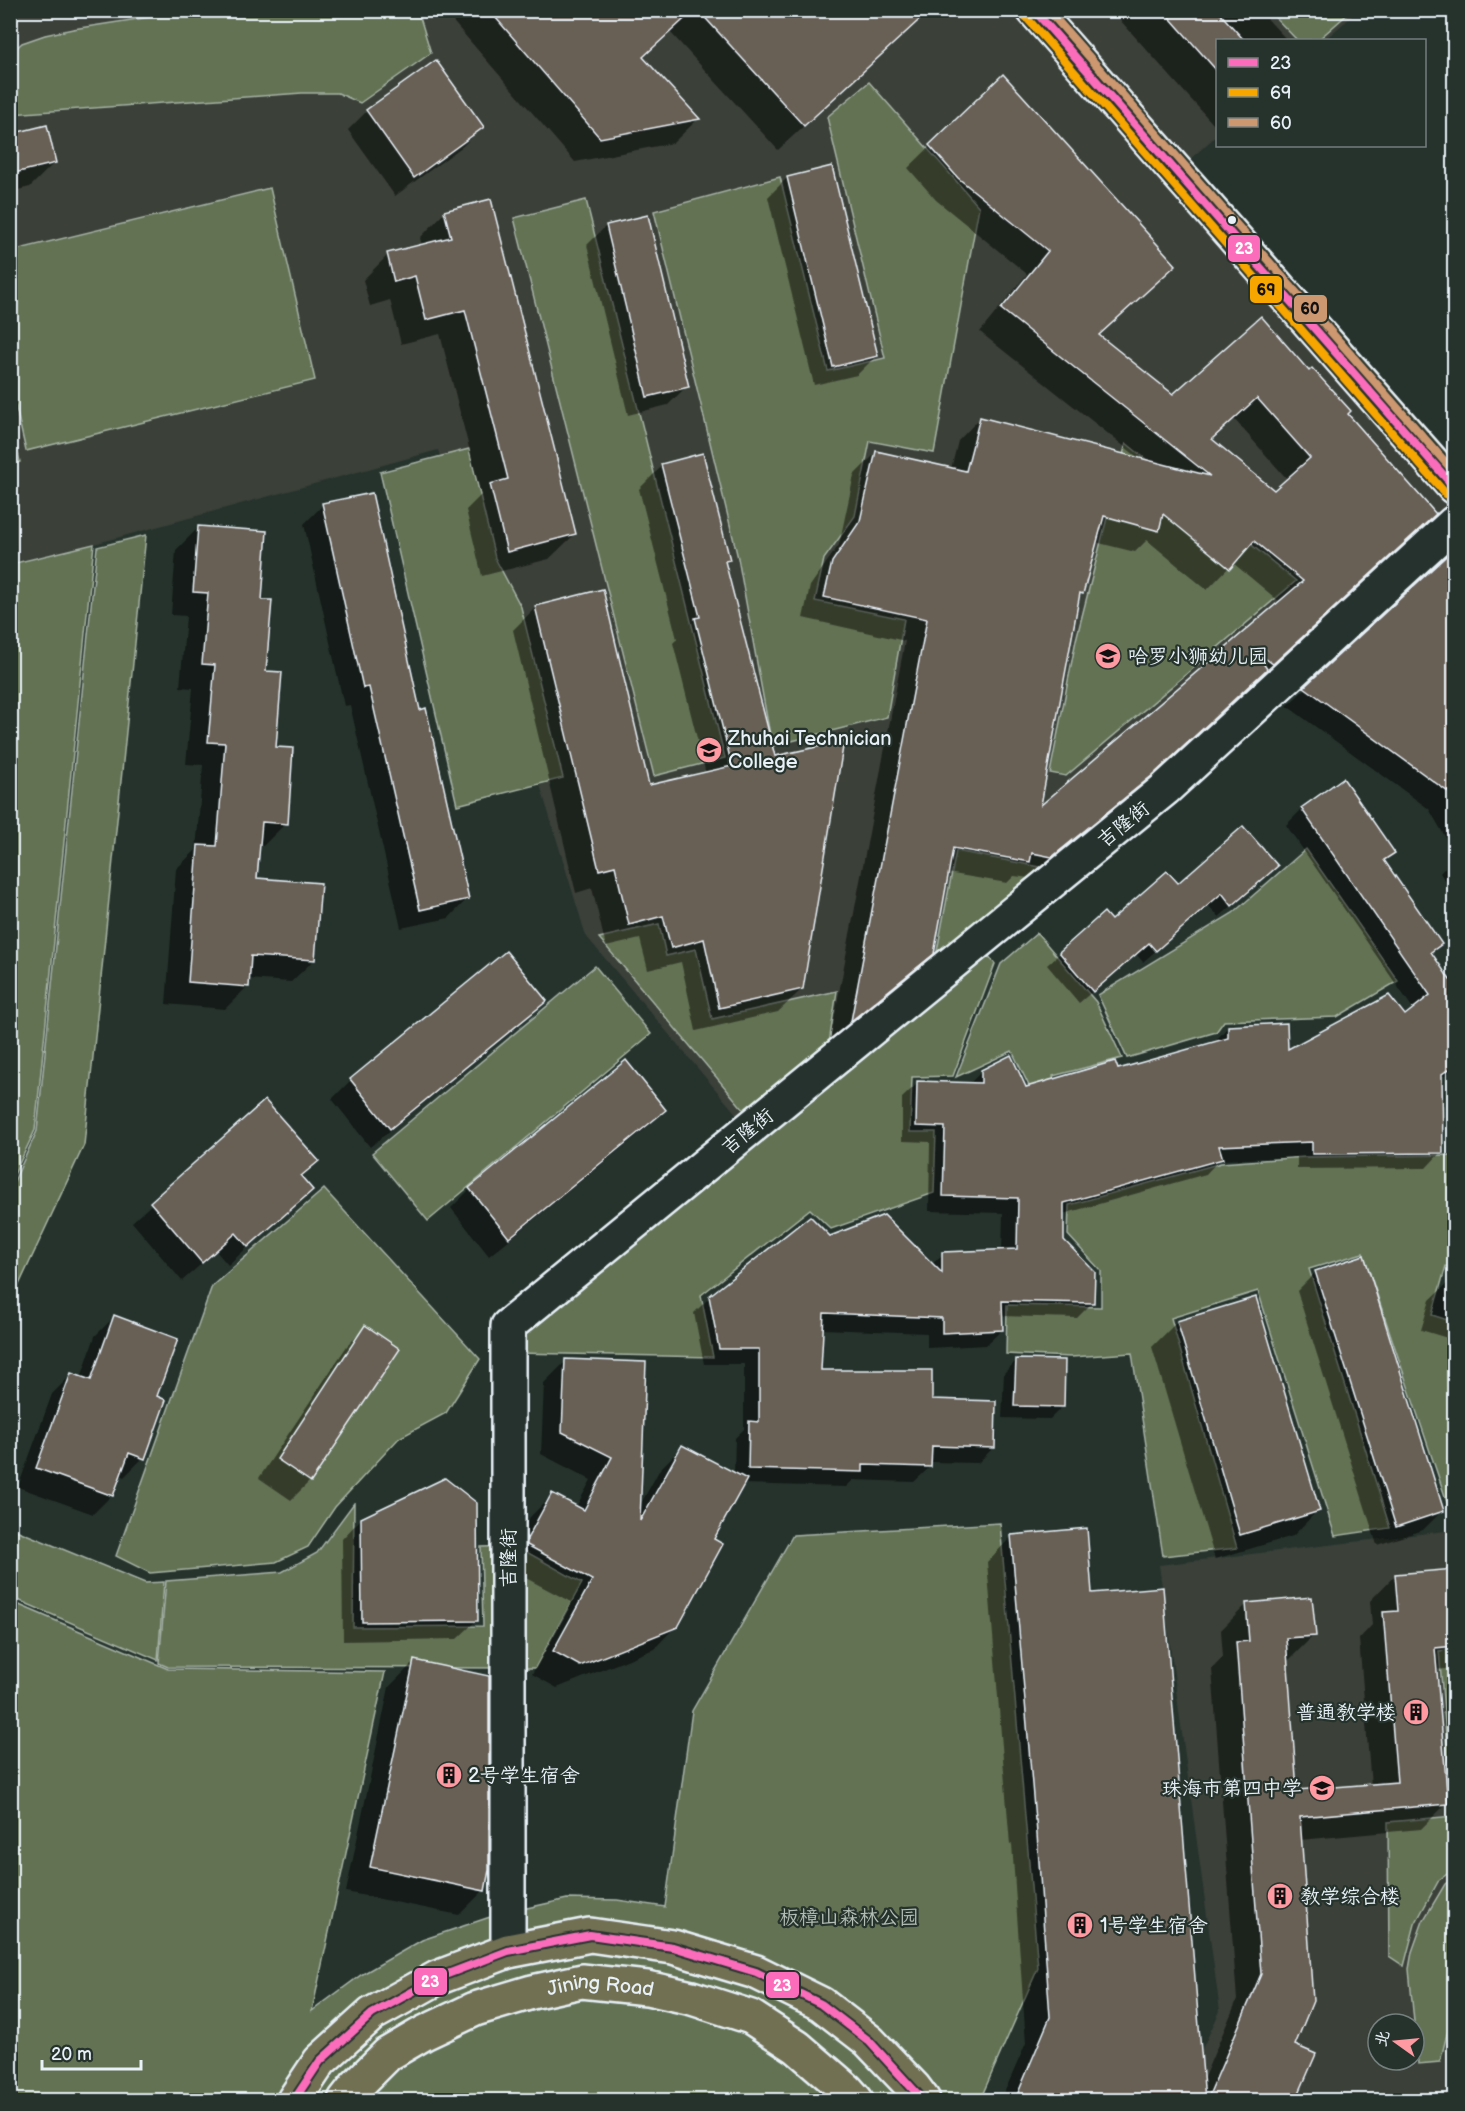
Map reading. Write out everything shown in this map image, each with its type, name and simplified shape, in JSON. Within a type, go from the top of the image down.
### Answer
[{"type":"main road","points":[[1034,10],[1455,487]]},
{"type":"main road","points":[[294,2100],[320,2061],[372,2014],[437,1978],[508,1951],[590,1935],[673,1947],[756,1972],[821,2004],[869,2041],[923,2100]]},
{"type":"main road","name":"Jining Road","points":[[345,2100],[388,2054],[424,2033],[475,2009],[532,1992],[582,1982],[647,1988],[692,1998],[751,2017],[796,2046],[856,2100]]},
{"type":"lane","name":"吉隆街","points":[[508,1951],[508,1326],[1166,789],[1455,523]]},
{"type":"shaded area","name":"Zhuhai Technician College","points":[[10,11],[1358,11],[1325,39],[1216,39],[1216,136],[1176,172],[1454,487],[1454,522],[749,1129],[586,936],[438,450],[94,544],[11,563]]},
{"type":"shaded area","name":"珠海市第四中学","points":[[1454,1530],[1454,2100],[1178,2100],[1220,2011],[1159,1565]]},
{"type":"green space","points":[[196,10],[418,11],[431,53],[360,103],[338,93],[302,93],[11,114],[11,53],[22,43],[73,29]]},
{"type":"green space","points":[[1269,11],[1351,11],[1319,39],[1296,39]]},
{"type":"green space","points":[[869,82],[979,207],[934,453],[870,441],[855,516],[824,559],[815,601],[904,619],[887,717],[772,746],[738,558],[654,211],[780,177],[828,371],[885,358],[827,117]]},
{"type":"green space","points":[[270,188],[315,380],[26,451],[11,386],[11,251]]},
{"type":"green space","points":[[586,200],[725,758],[654,776],[514,218]]},
{"type":"green space","points":[[11,421],[20,462],[10,464]]},
{"type":"green space","points":[[1126,443],[1296,581],[1066,776],[1050,773],[1076,640]]},
{"type":"green space","points":[[469,449],[495,558],[521,607],[563,778],[457,805],[380,472]]},
{"type":"green space","points":[[146,535],[84,1145],[11,1302],[11,1188],[37,1131],[97,547]]},
{"type":"green space","points":[[94,544],[35,1130],[11,1181],[11,564]]},
{"type":"green space","points":[[1306,849],[1398,981],[1337,1017],[1224,1021],[1216,1032],[1127,1058],[1098,995],[1233,913]]},
{"type":"green space","points":[[956,851],[1056,870],[933,972]]},
{"type":"green space","points":[[659,924],[666,956],[696,949],[712,1019],[837,991],[827,1056],[749,1116],[599,938]]},
{"type":"green space","points":[[1037,933],[1096,1002],[1122,1058],[1053,1076],[1068,1131],[1053,1135],[1012,1051],[956,1077],[1001,964]]},
{"type":"green space","points":[[981,946],[995,964],[953,1076],[912,1077],[910,1132],[936,1132],[934,1193],[831,1229],[810,1209],[701,1295],[713,1357],[516,1353],[516,1328]]},
{"type":"green space","points":[[595,966],[651,1034],[428,1221],[372,1153]]},
{"type":"green space","points":[[1454,1155],[1454,1267],[1446,1266],[1432,1315],[1454,1322],[1454,1516],[1452,1517],[1363,1253],[1309,1269],[1390,1528],[1335,1536],[1258,1291],[1171,1318],[1237,1548],[1163,1556],[1132,1353],[1071,1357],[1006,1354],[1007,1305],[1101,1307],[1101,1271],[1068,1235],[1069,1205],[1221,1163],[1305,1157]]},
{"type":"green space","points":[[324,1189],[480,1359],[446,1413],[399,1438],[335,1507],[308,1547],[276,1562],[150,1573],[116,1556],[212,1286]]},
{"type":"green space","points":[[354,1503],[353,1627],[483,1626],[481,1547],[516,1546],[582,1583],[535,1668],[168,1667],[159,1663],[166,1581],[282,1572],[317,1553]]},
{"type":"green space","name":"板樟山森林公园","points":[[1000,1523],[1038,1968],[980,2100],[11,2100],[10,1601],[168,1669],[385,1672],[312,2011],[361,1975],[422,1940],[496,1915],[567,1899],[617,1900],[665,1907],[692,1711],[793,1535]]},
{"type":"green space","points":[[11,1528],[145,1583],[164,1582],[158,1660],[11,1597]]},
{"type":"green space","points":[[1454,1649],[1454,1784],[1450,1785],[1439,1651]]},
{"type":"green space","points":[[1454,1816],[1454,1869],[1439,1880],[1415,1924],[1404,1966],[1389,1956],[1388,1822]]},
{"type":"green space","points":[[1454,1878],[1454,2017],[1440,2062],[1426,2063],[1426,2012],[1413,2012],[1409,1969],[1412,1952],[1423,1921],[1445,1884]]},
{"type":"building","points":[[489,10],[694,10],[643,57],[700,119],[600,138]]},
{"type":"building","points":[[698,10],[930,10],[804,126]]},
{"type":"building","points":[[1163,10],[1217,10],[1243,39],[1216,39],[1216,70]]},
{"type":"building","points":[[436,60],[484,127],[414,178],[366,110]]},
{"type":"building","points":[[1003,74],[1176,265],[1099,335],[1173,394],[1261,316],[1309,371],[1312,368],[1351,411],[1348,414],[1436,514],[1273,664],[1255,651],[1267,669],[1153,775],[1052,857],[1032,853],[1030,862],[953,848],[934,954],[851,1021],[927,619],[824,597],[832,562],[860,521],[876,451],[966,471],[980,417],[1210,476],[1001,309],[1048,251],[958,178],[929,145]],"holes":[[[1257,398],[1310,458],[1274,490],[1212,439]],[[1163,514],[1230,569],[1254,541],[1303,581],[1041,805],[1080,593],[1083,594],[1104,516],[1159,531]]]},
{"type":"building","points":[[47,125],[56,163],[10,174],[10,134]]},
{"type":"building","points":[[832,166],[878,356],[833,367],[787,177]]},
{"type":"building","points":[[491,199],[576,534],[507,552],[490,484],[508,479],[465,310],[426,320],[415,276],[394,282],[387,253],[451,237],[444,211]]},
{"type":"building","points":[[648,215],[689,387],[647,397],[606,225]]},
{"type":"building","points":[[703,453],[730,560],[725,561],[775,756],[844,741],[803,989],[719,1008],[704,939],[671,948],[663,916],[629,925],[615,866],[599,870],[535,606],[603,589],[649,785],[732,766],[695,618],[700,617],[661,464]]},
{"type":"building","points":[[372,493],[420,710],[426,708],[469,899],[420,910],[369,687],[363,688],[322,503]]},
{"type":"building","points":[[198,526],[267,531],[262,600],[272,600],[266,671],[282,672],[276,747],[293,748],[288,824],[262,822],[257,878],[321,883],[315,960],[251,956],[249,987],[188,982],[198,845],[217,846],[225,743],[208,742],[215,665],[202,664],[208,593],[193,592]]},
{"type":"building","points":[[1455,548],[1455,797],[1304,687]]},
{"type":"building","points":[[1343,778],[1395,853],[1384,860],[1442,944],[1431,952],[1450,980],[1455,977],[1455,1065],[1442,1074],[1443,1153],[1312,1154],[1312,1142],[1219,1146],[1223,1159],[1064,1203],[1064,1240],[1095,1272],[1094,1303],[1002,1301],[1003,1330],[942,1333],[942,1318],[824,1313],[821,1370],[932,1370],[932,1399],[996,1401],[995,1448],[932,1446],[931,1467],[863,1465],[863,1472],[748,1469],[749,1421],[759,1422],[759,1349],[719,1349],[709,1296],[810,1216],[830,1236],[884,1215],[942,1273],[942,1252],[1017,1249],[1018,1198],[943,1196],[945,1127],[916,1126],[917,1081],[981,1083],[981,1070],[1011,1055],[1026,1087],[1115,1061],[1118,1069],[1228,1038],[1228,1026],[1287,1023],[1288,1049],[1389,995],[1405,1015],[1430,995],[1301,808]]},
{"type":"building","points":[[1243,826],[1278,866],[1232,906],[1222,893],[1156,951],[1149,943],[1093,992],[1059,952],[1104,912],[1111,920],[1167,871],[1178,883]]},
{"type":"building","points":[[506,951],[547,1001],[390,1129],[350,1079]]},
{"type":"building","points":[[626,1060],[666,1110],[509,1238],[469,1188]]},
{"type":"building","points":[[265,1100],[319,1161],[301,1176],[313,1190],[248,1247],[236,1233],[202,1263],[150,1202]]},
{"type":"building","points":[[1364,1255],[1444,1511],[1396,1527],[1315,1271]]},
{"type":"building","points":[[1256,1297],[1320,1511],[1240,1535],[1177,1321]]},
{"type":"building","points":[[114,1315],[178,1339],[157,1396],[166,1400],[145,1459],[129,1453],[113,1496],[36,1468],[71,1373],[91,1380]]},
{"type":"building","points":[[365,1325],[400,1349],[311,1482],[277,1459]]},
{"type":"building","points":[[565,1359],[646,1362],[640,1521],[682,1445],[747,1479],[714,1539],[723,1544],[678,1627],[580,1666],[553,1651],[592,1580],[527,1545],[527,1539],[552,1493],[584,1510],[612,1457],[562,1432]]},
{"type":"building","points":[[1016,1359],[1065,1360],[1064,1407],[1014,1406]]},
{"type":"building","points":[[445,1478],[477,1503],[478,1621],[362,1622],[361,1518]]},
{"type":"building","points":[[1087,1528],[1092,1593],[1163,1587],[1205,2100],[1015,2100],[1050,2017],[1036,1820],[1011,1535]]},
{"type":"building","points":[[1455,1569],[1455,1646],[1435,1648],[1448,1804],[1300,1817],[1313,2001],[1295,2045],[1316,2054],[1296,2100],[1207,2100],[1261,1974],[1236,1642],[1249,1641],[1246,1603],[1312,1597],[1316,1636],[1286,1638],[1297,1790],[1397,1782],[1383,1612],[1398,1611],[1395,1574]]},
{"type":"building","name":"2号学生宿舍","points":[[414,1660],[489,1676],[489,1870],[485,1891],[370,1867]]},
{"type":"transit line","name":"23","points":[[1034,10],[1454,487]]},
{"type":"transit line","name":"60","points":[[1048,10],[1454,472]]},
{"type":"transit line","name":"69","points":[[1026,17],[1446,494]]},
{"type":"transit line","name":"23","points":[[294,2100],[320,2061],[372,2014],[437,1978],[508,1951],[590,1935],[673,1947],[756,1972],[821,2004],[869,2041],[923,2100]]},
{"type":"place","name":"哈罗小狮幼儿园","points":[[1108,656]]},
{"type":"place","name":"Zhuhai Technician College","points":[[709,750]]},
{"type":"place","name":"普通教学楼","points":[[1416,1712]]},
{"type":"place","name":"2号学生宿舍","points":[[449,1775]]},
{"type":"place","name":"珠海市第四中学","points":[[1322,1788]]},
{"type":"place","name":"教学综合楼","points":[[1280,1896]]},
{"type":"place","name":"1号学生宿舍","points":[[1080,1925]]}]
